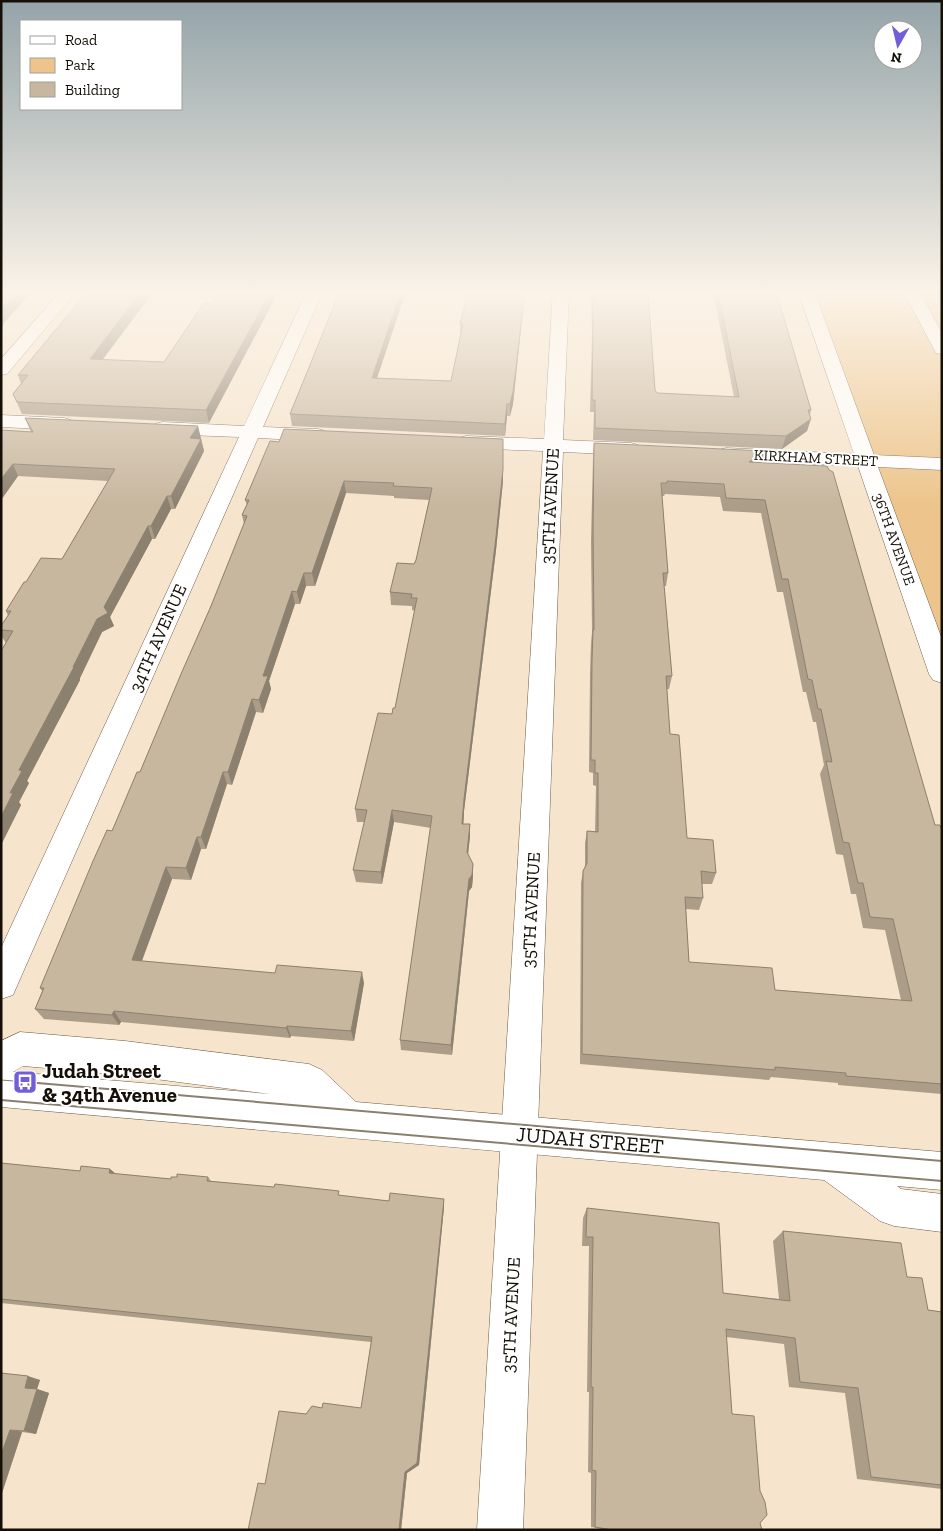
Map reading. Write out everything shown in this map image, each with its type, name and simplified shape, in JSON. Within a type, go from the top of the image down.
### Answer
[{"type":"street","name":"34TH AVENUE","points":[[1,984],[283,362]]},
{"type":"street","name":"35TH AVENUE","points":[[500,1530],[557,362]]},
{"type":"street","name":"36TH AVENUE","points":[[831,362],[942,674]]},
{"type":"street","points":[[1,421],[79,424]]},
{"type":"street","points":[[147,428],[339,436]]},
{"type":"street","points":[[452,441],[652,450]]},
{"type":"street","name":"KIRKHAM STREET","points":[[711,453],[942,464]]},
{"type":"street","points":[[1,1060],[20,1049],[125,1058],[309,1082],[349,1120]]},
{"type":"street","name":"JUDAH STREET","points":[[1,1090],[942,1171]]},
{"type":"street","points":[[831,1161],[894,1207],[942,1213]]},
{"type":"green space","points":[[831,362],[942,362],[942,673]]},
{"type":"building","points":[[28,362],[232,362],[206,410],[17,402],[13,394],[28,375],[18,375]]},
{"type":"building","points":[[311,362],[377,362],[372,378],[451,381],[455,362],[517,362],[513,392],[510,404],[507,404],[505,424],[290,414]]},
{"type":"building","points":[[592,362],[653,362],[655,390],[657,393],[739,397],[732,362],[797,362],[811,410],[808,410],[811,419],[786,436],[595,428],[595,400],[592,400]]},
{"type":"building","points":[[25,418],[198,426],[190,438],[201,439],[171,496],[167,496],[151,526],[148,526],[104,607],[108,613],[97,619],[74,667],[19,770],[22,771],[10,793],[13,793],[1,817],[1,651],[13,631],[1,630],[1,626],[11,611],[6,611],[41,558],[62,559],[115,469],[13,464],[1,479],[1,430],[33,432]]},
{"type":"building","points":[[284,429],[503,439],[503,469],[496,537],[464,799],[462,824],[470,824],[467,852],[473,864],[472,875],[469,879],[451,1045],[400,1040],[432,816],[392,810],[381,872],[353,870],[367,810],[355,809],[378,713],[392,714],[393,708],[395,708],[417,598],[411,598],[412,594],[390,592],[397,563],[414,564],[416,560],[432,488],[393,486],[394,483],[344,481],[312,573],[304,573],[297,592],[292,591],[263,676],[268,676],[259,700],[252,699],[228,772],[223,772],[201,837],[197,837],[186,868],[166,867],[132,960],[275,973],[277,965],[362,972],[351,1031],[287,1026],[286,1028],[114,1011],[112,1015],[35,1009],[44,988],[40,988],[93,861],[107,830],[112,831],[137,772],[140,772],[211,606],[247,516],[242,515],[249,500],[245,500],[270,441],[279,442]]},
{"type":"building","points":[[594,443],[766,451],[749,462],[827,466],[833,472],[935,825],[940,825],[942,831],[942,1084],[846,1076],[846,1073],[775,1067],[775,1070],[582,1054],[583,871],[587,863],[587,831],[598,832],[598,773],[595,773],[595,760],[591,760],[594,630]],"holes":[[[667,481],[724,484],[726,498],[765,500],[782,579],[788,579],[808,679],[812,680],[818,709],[821,709],[832,762],[826,761],[843,842],[849,843],[858,883],[863,883],[870,917],[893,919],[912,1001],[775,990],[772,968],[689,962],[685,897],[703,898],[701,871],[716,873],[713,840],[687,838],[679,735],[670,734],[666,676],[672,676],[663,573],[668,573],[661,483],[667,483]]]},
{"type":"building","points":[[1,1163],[80,1171],[81,1166],[110,1169],[109,1173],[171,1179],[171,1177],[177,1177],[177,1174],[208,1177],[207,1181],[274,1187],[275,1184],[339,1191],[338,1195],[389,1201],[390,1193],[444,1199],[417,1463],[405,1472],[399,1530],[248,1530],[258,1483],[265,1484],[279,1411],[306,1414],[312,1406],[322,1408],[323,1403],[361,1408],[372,1337],[1,1299]]},
{"type":"building","points":[[587,1208],[719,1223],[723,1293],[790,1301],[783,1231],[901,1243],[907,1277],[922,1278],[928,1310],[942,1312],[942,1485],[871,1477],[858,1388],[800,1382],[795,1338],[726,1329],[732,1414],[754,1416],[760,1491],[765,1502],[767,1515],[760,1523],[762,1530],[612,1530],[595,1527],[596,1471],[592,1470],[593,1387],[591,1387],[593,1237],[586,1237]]},
{"type":"building","points":[[1,1373],[28,1376],[25,1388],[37,1389],[24,1431],[10,1430],[1,1455]]},
{"type":"tram line","points":[[1,1080],[40,1083]]},
{"type":"tram line","points":[[26,1082],[942,1161]]},
{"type":"tram line","points":[[1,1100],[942,1181]]},
{"type":"place","name":"Judah Street & 34th Avenue","points":[[25,1082]]}]
